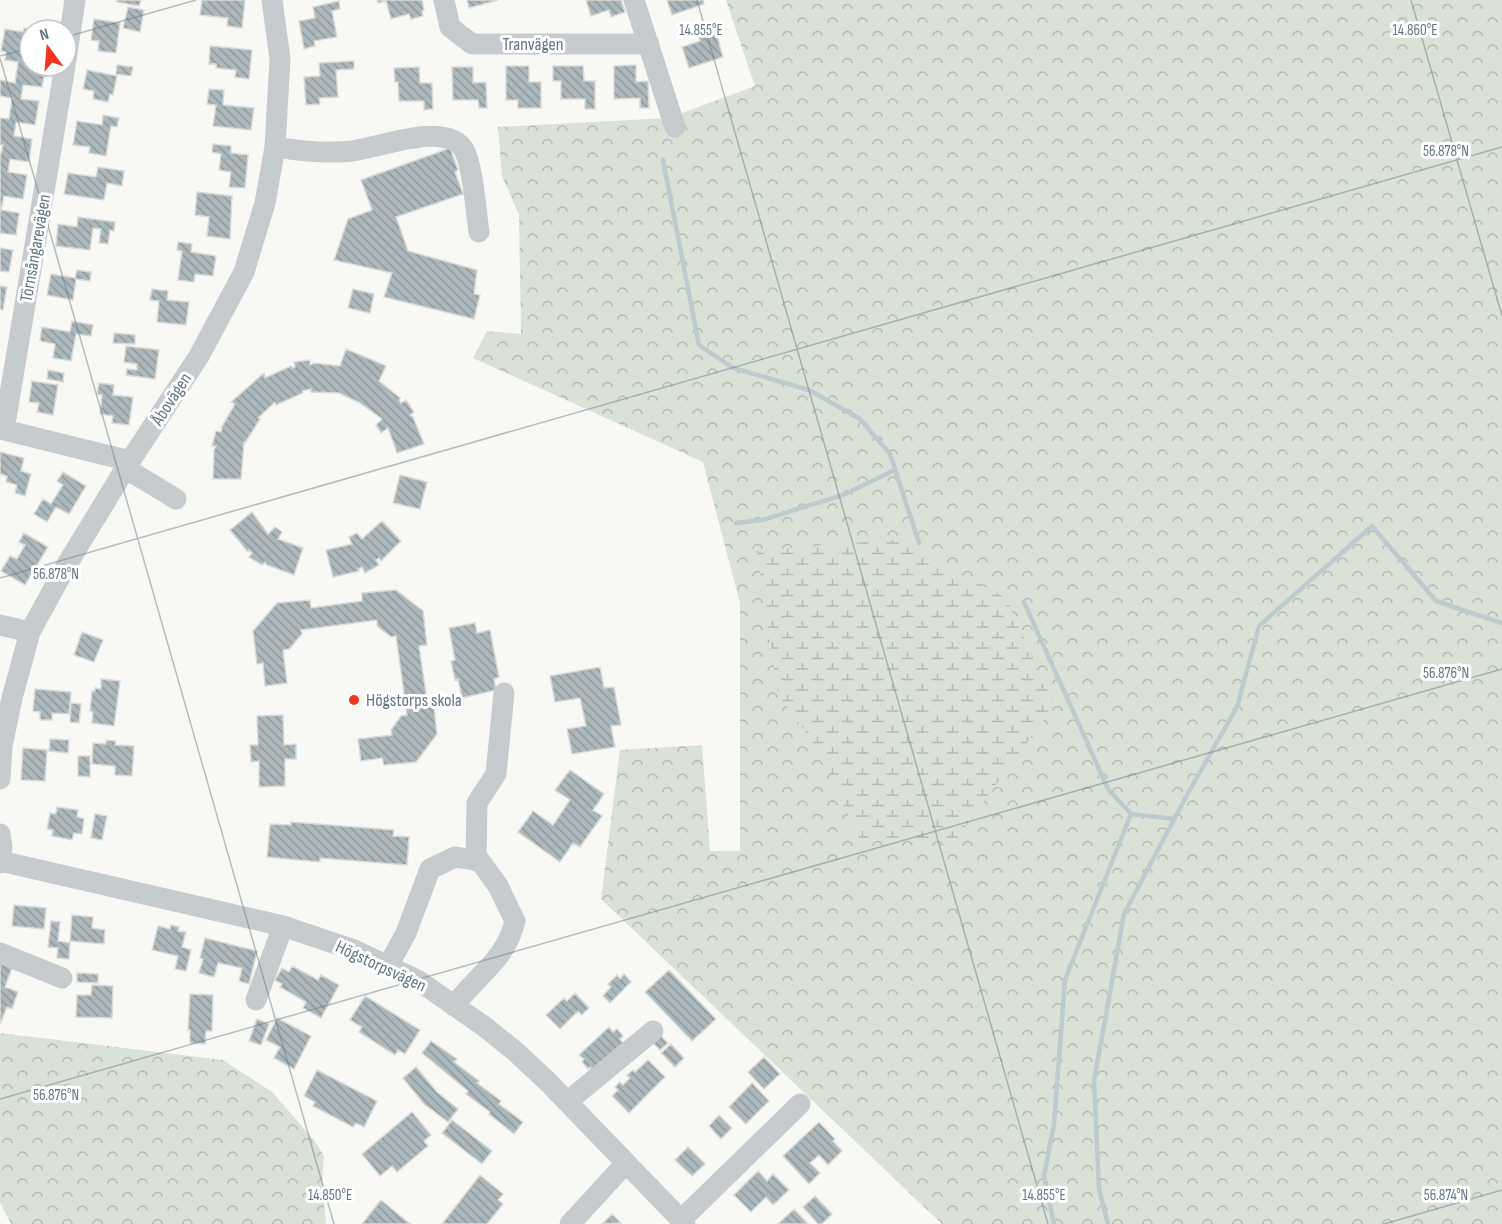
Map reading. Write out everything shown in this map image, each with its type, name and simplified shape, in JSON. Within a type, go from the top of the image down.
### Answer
[{"type":"street","points":[[72,18],[75,0]]},
{"type":"street","name":"Åbovägen","points":[[0,779],[2,746],[30,632],[66,566],[127,464],[199,356],[244,272],[265,203],[275,147],[280,59],[272,0]]},
{"type":"street","name":"Tranvägen","points":[[444,0],[450,27],[472,44],[649,44]]},
{"type":"street","points":[[634,0],[675,127]]},
{"type":"street","name":"Törnsångarevägen","points":[[2,429],[63,78]]},
{"type":"street","points":[[275,147],[306,152],[353,151],[390,142],[427,137],[447,138],[463,148],[470,168],[478,232]]},
{"type":"street","points":[[2,429],[127,464],[176,500]]},
{"type":"street","points":[[0,625],[30,632]]},
{"type":"street","points":[[476,861],[477,803],[496,774],[504,693]]},
{"type":"street","points":[[0,834],[0,861]]},
{"type":"street","points":[[388,966],[406,933],[430,869],[455,857],[480,861],[498,886],[515,921],[511,938],[485,974],[454,1006]]},
{"type":"street","name":"Högstorpsvägen","points":[[0,861],[283,926],[354,950],[419,981],[516,1052],[683,1222],[800,1104]]},
{"type":"street","points":[[256,1000],[283,926]]},
{"type":"street","points":[[0,953],[62,978]]},
{"type":"street","points":[[567,1102],[653,1031]]},
{"type":"street","points":[[570,1224],[626,1163]]},
{"type":"green space","points":[[726,0],[1502,0],[1502,1224],[942,1224],[601,899],[620,750],[702,745],[710,851],[740,851],[740,603],[703,462],[473,358],[487,331],[521,334],[519,215],[502,176],[498,127],[669,118],[755,86]]},
{"type":"green space","points":[[901,539],[1006,598],[1054,705],[955,841],[860,840],[818,749],[778,694],[757,551]]},
{"type":"green space","points":[[0,1033],[223,1060],[272,1092],[314,1140],[324,1156],[322,1182],[326,1224],[11,1224],[0,1202]]},
{"type":"building","points":[[117,0],[141,0],[139,6],[117,2]]},
{"type":"building","points":[[202,0],[245,0],[242,28],[227,26],[228,18],[200,15]]},
{"type":"building","points":[[377,0],[422,0],[423,16],[411,19],[409,14],[391,19],[386,1],[378,3]]},
{"type":"building","points":[[467,0],[498,0],[469,8]]},
{"type":"building","points":[[586,0],[621,0],[625,12],[611,17],[609,10],[591,16]]},
{"type":"building","points":[[667,0],[703,0],[704,4],[672,15]]},
{"type":"building","points":[[339,1],[340,9],[332,11],[337,37],[314,41],[315,46],[304,49],[299,21],[315,18],[313,7]]},
{"type":"building","points":[[128,7],[144,10],[140,32],[123,28]]},
{"type":"building","points":[[94,19],[120,23],[116,53],[98,51],[99,41],[91,40]]},
{"type":"building","points":[[720,22],[722,30],[716,32],[723,57],[689,68],[682,47],[700,41],[696,29]]},
{"type":"building","points":[[5,29],[18,31],[18,62],[5,60],[6,52],[1,51]]},
{"type":"building","points":[[210,46],[252,50],[249,79],[235,77],[236,70],[216,68],[216,64],[209,64]]},
{"type":"building","points":[[354,61],[354,69],[336,70],[338,97],[319,98],[320,104],[306,105],[304,77],[320,76],[319,63]]},
{"type":"building","points":[[18,62],[18,78],[44,78],[42,87],[23,85],[21,99],[39,101],[35,125],[16,122],[14,136],[32,139],[29,162],[10,159],[8,172],[27,175],[23,199],[4,196],[1,210],[19,213],[16,235],[0,233],[0,157],[3,145],[0,145],[0,118],[9,119],[12,98],[0,96],[0,80],[15,83]]},
{"type":"building","points":[[117,65],[133,67],[131,76],[116,74]]},
{"type":"building","points":[[636,65],[636,82],[648,81],[649,108],[640,108],[640,98],[614,99],[614,66]]},
{"type":"building","points":[[506,66],[529,66],[529,82],[541,82],[541,108],[518,108],[518,100],[506,100]]},
{"type":"building","points":[[553,66],[583,66],[584,81],[595,81],[595,109],[585,109],[585,99],[561,99],[561,81],[553,81]]},
{"type":"building","points":[[419,67],[420,83],[432,83],[433,109],[424,110],[424,101],[399,101],[398,82],[395,82],[394,68]]},
{"type":"building","points":[[452,67],[473,67],[473,83],[486,82],[487,108],[479,108],[478,100],[453,100]]},
{"type":"building","points":[[87,70],[117,76],[113,95],[110,94],[108,102],[93,99],[94,91],[83,89]]},
{"type":"building","points":[[209,89],[224,90],[223,105],[254,108],[251,130],[213,126],[216,105],[207,104]]},
{"type":"building","points":[[103,115],[119,118],[117,127],[111,126],[106,156],[89,153],[90,147],[73,145],[77,121],[102,125]]},
{"type":"building","points":[[213,144],[231,146],[231,153],[248,155],[245,188],[229,187],[231,172],[219,170],[221,154],[212,152]]},
{"type":"building","points":[[450,148],[463,194],[396,217],[408,251],[477,270],[474,294],[480,295],[474,319],[384,297],[392,273],[334,260],[348,219],[372,210],[361,180]]},
{"type":"building","points":[[98,167],[124,171],[122,186],[107,183],[104,200],[64,194],[68,173],[96,177]]},
{"type":"building","points":[[197,192],[232,196],[230,239],[207,236],[209,217],[195,215]]},
{"type":"building","points":[[78,217],[115,222],[114,231],[110,230],[108,244],[99,243],[101,229],[93,228],[90,250],[56,246],[58,224],[77,227]]},
{"type":"building","points":[[178,242],[192,244],[191,252],[216,256],[213,276],[195,274],[194,282],[178,280],[182,251],[177,250]]},
{"type":"building","points":[[0,248],[13,250],[9,272],[0,271]]},
{"type":"building","points":[[77,270],[91,272],[90,281],[76,279],[73,300],[47,295],[51,274],[75,278]]},
{"type":"building","points":[[0,286],[7,287],[3,310],[0,309]]},
{"type":"building","points":[[152,289],[168,291],[167,300],[189,302],[186,325],[157,322],[159,301],[150,300]]},
{"type":"building","points":[[353,289],[374,294],[370,313],[348,308]]},
{"type":"building","points":[[72,321],[93,325],[91,336],[76,334],[71,361],[53,358],[55,344],[40,341],[42,327],[70,332]]},
{"type":"building","points":[[114,333],[135,335],[135,344],[113,343]]},
{"type":"building","points":[[126,346],[159,350],[155,379],[126,375],[127,369],[137,370],[137,364],[124,362]]},
{"type":"building","points":[[346,349],[386,366],[379,381],[400,398],[401,403],[406,400],[414,412],[410,415],[413,417],[424,444],[397,453],[388,428],[381,433],[376,425],[382,419],[360,403],[339,393],[311,392],[311,389],[302,391],[303,393],[276,405],[275,402],[258,418],[260,419],[244,442],[241,479],[213,479],[216,446],[212,446],[216,431],[221,432],[235,404],[231,402],[264,373],[265,378],[291,366],[295,367],[294,362],[310,360],[310,365],[314,363],[340,366]]},
{"type":"building","points":[[48,370],[64,373],[63,382],[47,379]]},
{"type":"building","points":[[32,381],[58,385],[53,415],[37,412],[39,403],[29,402]]},
{"type":"building","points":[[99,383],[114,385],[113,395],[133,397],[129,425],[112,423],[113,416],[100,414],[102,395],[97,394]]},
{"type":"building","points":[[0,452],[24,458],[21,471],[31,474],[25,496],[15,493],[17,485],[6,482],[7,476],[0,474]]},
{"type":"building","points":[[63,472],[86,486],[69,514],[56,507],[47,522],[34,514],[43,499],[51,504],[63,485],[57,481]]},
{"type":"building","points":[[400,475],[427,482],[420,509],[393,503]]},
{"type":"building","points":[[252,512],[268,534],[275,527],[282,532],[278,539],[303,548],[294,575],[267,565],[265,562],[262,565],[249,557],[252,553],[249,550],[248,552],[230,530]]},
{"type":"building","points":[[382,521],[401,541],[381,561],[379,558],[376,560],[379,565],[365,573],[362,567],[358,569],[359,571],[333,577],[326,550],[352,544],[349,537],[357,533],[362,539]]},
{"type":"building","points":[[24,533],[48,547],[25,585],[1,571],[10,556],[17,559],[25,545],[19,542]]},
{"type":"building","points":[[396,590],[423,611],[427,645],[419,646],[427,700],[433,699],[437,734],[416,762],[384,765],[382,758],[361,761],[358,739],[392,735],[391,730],[401,716],[407,715],[396,636],[391,637],[377,626],[377,620],[301,630],[302,634],[289,649],[283,650],[287,683],[265,686],[263,663],[257,664],[253,631],[277,603],[310,600],[311,608],[362,601],[362,593]]},
{"type":"building","points":[[475,623],[477,633],[490,630],[499,677],[494,679],[496,690],[462,698],[451,661],[455,660],[449,628]]},
{"type":"building","points":[[82,632],[103,640],[94,662],[74,655]]},
{"type":"building","points":[[600,667],[604,688],[614,687],[621,725],[611,726],[615,747],[572,754],[567,729],[586,726],[580,698],[555,702],[550,676]]},
{"type":"building","points":[[101,679],[120,681],[114,726],[92,723],[93,712],[90,711],[92,691],[95,691],[95,688],[101,689]]},
{"type":"building","points":[[35,689],[71,692],[69,714],[52,713],[52,720],[40,720],[40,712],[33,711]]},
{"type":"building","points":[[71,703],[81,704],[79,723],[70,722]]},
{"type":"building","points":[[283,715],[284,745],[296,744],[296,759],[285,759],[285,786],[259,787],[259,761],[251,762],[250,745],[258,745],[257,716]]},
{"type":"building","points":[[50,739],[69,740],[68,753],[49,751]]},
{"type":"building","points":[[106,740],[116,741],[115,745],[134,746],[132,776],[115,775],[115,766],[92,764],[93,743],[106,744]]},
{"type":"building","points":[[23,748],[47,750],[45,781],[21,780]]},
{"type":"building","points":[[78,756],[90,756],[90,777],[78,776]]},
{"type":"building","points":[[570,770],[604,794],[593,810],[602,816],[580,847],[573,843],[560,862],[518,832],[533,811],[553,825],[570,800],[555,790]]},
{"type":"building","points":[[57,807],[78,810],[77,817],[84,819],[82,834],[74,833],[72,840],[52,836],[53,830],[47,829],[50,813],[56,814]]},
{"type":"building","points":[[95,814],[107,816],[102,840],[91,838]]},
{"type":"building","points":[[291,822],[394,830],[393,836],[409,837],[407,865],[320,858],[320,862],[267,857],[270,824],[291,825]]},
{"type":"building","points":[[14,905],[46,908],[44,929],[12,926]]},
{"type":"building","points":[[72,915],[93,917],[92,928],[105,930],[104,944],[70,941]]},
{"type":"building","points":[[51,921],[60,922],[58,941],[70,943],[69,959],[57,958],[58,948],[48,947]]},
{"type":"building","points":[[171,925],[179,927],[178,931],[186,932],[182,947],[191,950],[186,971],[175,969],[178,956],[152,950],[158,926],[170,929]]},
{"type":"building","points":[[205,938],[257,951],[249,984],[239,981],[242,968],[218,963],[214,977],[199,973]]},
{"type":"building","points":[[0,960],[13,965],[5,987],[18,992],[12,1009],[7,1007],[0,1024]]},
{"type":"building","points":[[292,966],[318,980],[321,975],[339,985],[321,1018],[303,1008],[306,1002],[280,987],[282,984],[275,980],[282,968],[289,972]]},
{"type":"building","points":[[669,970],[716,1019],[692,1041],[645,992]]},
{"type":"building","points":[[77,973],[98,974],[98,983],[77,982]]},
{"type":"building","points":[[624,974],[631,982],[610,1003],[603,996],[611,987],[608,984],[617,975],[620,979]]},
{"type":"building","points":[[92,985],[113,986],[112,1018],[76,1017],[77,995],[91,995]]},
{"type":"building","points":[[575,993],[589,1008],[582,1015],[578,1011],[560,1029],[546,1015],[564,998],[567,1001]]},
{"type":"building","points":[[190,994],[213,995],[212,1031],[206,1031],[205,1044],[190,1043],[190,1030],[188,1030]]},
{"type":"building","points":[[365,996],[420,1030],[405,1054],[398,1050],[395,1055],[359,1032],[362,1027],[350,1020]]},
{"type":"building","points":[[277,1018],[311,1036],[294,1069],[274,1058],[280,1047],[266,1040]]},
{"type":"building","points":[[257,1019],[269,1024],[261,1045],[249,1041]]},
{"type":"building","points":[[609,1027],[613,1032],[617,1029],[623,1036],[620,1039],[623,1043],[593,1070],[590,1067],[588,1069],[582,1062],[584,1059],[579,1055]]},
{"type":"building","points":[[661,1036],[668,1043],[660,1050],[653,1043]]},
{"type":"building","points":[[431,1041],[457,1059],[454,1062],[501,1101],[499,1104],[523,1122],[514,1134],[466,1094],[468,1091],[422,1053]]},
{"type":"building","points":[[671,1044],[684,1058],[675,1067],[661,1053]]},
{"type":"building","points":[[764,1057],[780,1074],[764,1089],[748,1072]]},
{"type":"building","points":[[648,1060],[665,1077],[629,1113],[612,1096],[618,1090],[615,1087],[620,1082],[623,1085],[630,1078],[627,1075],[633,1070],[635,1072]]},
{"type":"building","points":[[416,1067],[437,1092],[458,1109],[448,1122],[424,1104],[403,1078]]},
{"type":"building","points":[[317,1070],[377,1101],[364,1127],[356,1123],[353,1127],[313,1106],[315,1102],[304,1096]]},
{"type":"building","points":[[752,1083],[769,1101],[746,1124],[729,1107]]},
{"type":"building","points":[[412,1112],[431,1135],[424,1141],[428,1146],[397,1172],[392,1166],[380,1176],[362,1154]]},
{"type":"building","points":[[719,1115],[732,1128],[721,1139],[709,1126]]},
{"type":"building","points":[[452,1120],[492,1151],[482,1164],[442,1133]]},
{"type":"building","points":[[819,1122],[835,1139],[833,1141],[842,1151],[828,1165],[819,1155],[810,1163],[820,1173],[809,1184],[783,1156]]},
{"type":"building","points":[[688,1147],[705,1164],[692,1176],[675,1160]]},
{"type":"building","points":[[758,1171],[767,1181],[773,1174],[789,1190],[773,1205],[766,1197],[751,1212],[734,1195]]},
{"type":"building","points":[[480,1175],[503,1194],[498,1200],[503,1204],[487,1224],[442,1224]]},
{"type":"building","points":[[815,1196],[832,1214],[822,1224],[818,1224],[803,1207]]},
{"type":"building","points":[[381,1200],[409,1223],[411,1224],[362,1224]]},
{"type":"building","points":[[794,1209],[808,1224],[778,1224]]},
{"type":"building","points":[[612,1214],[621,1223],[602,1224]]},
{"type":"waterway","points":[[663,160],[699,345],[733,368],[809,390],[860,419],[890,454],[919,543]]},
{"type":"waterway","points":[[736,523],[762,520],[843,495],[895,470]]},
{"type":"waterway","points":[[1108,1224],[1099,1189],[1094,1081],[1124,914],[1237,707],[1259,626],[1372,526],[1436,601],[1502,623]]},
{"type":"waterway","points":[[1024,602],[1108,789],[1131,814],[1174,819]]},
{"type":"waterway","points":[[1054,1224],[1044,1176],[1054,1124],[1065,980],[1131,814]]},
{"type":"place","name":"Högstorps skola","points":[[354,700]]}]
